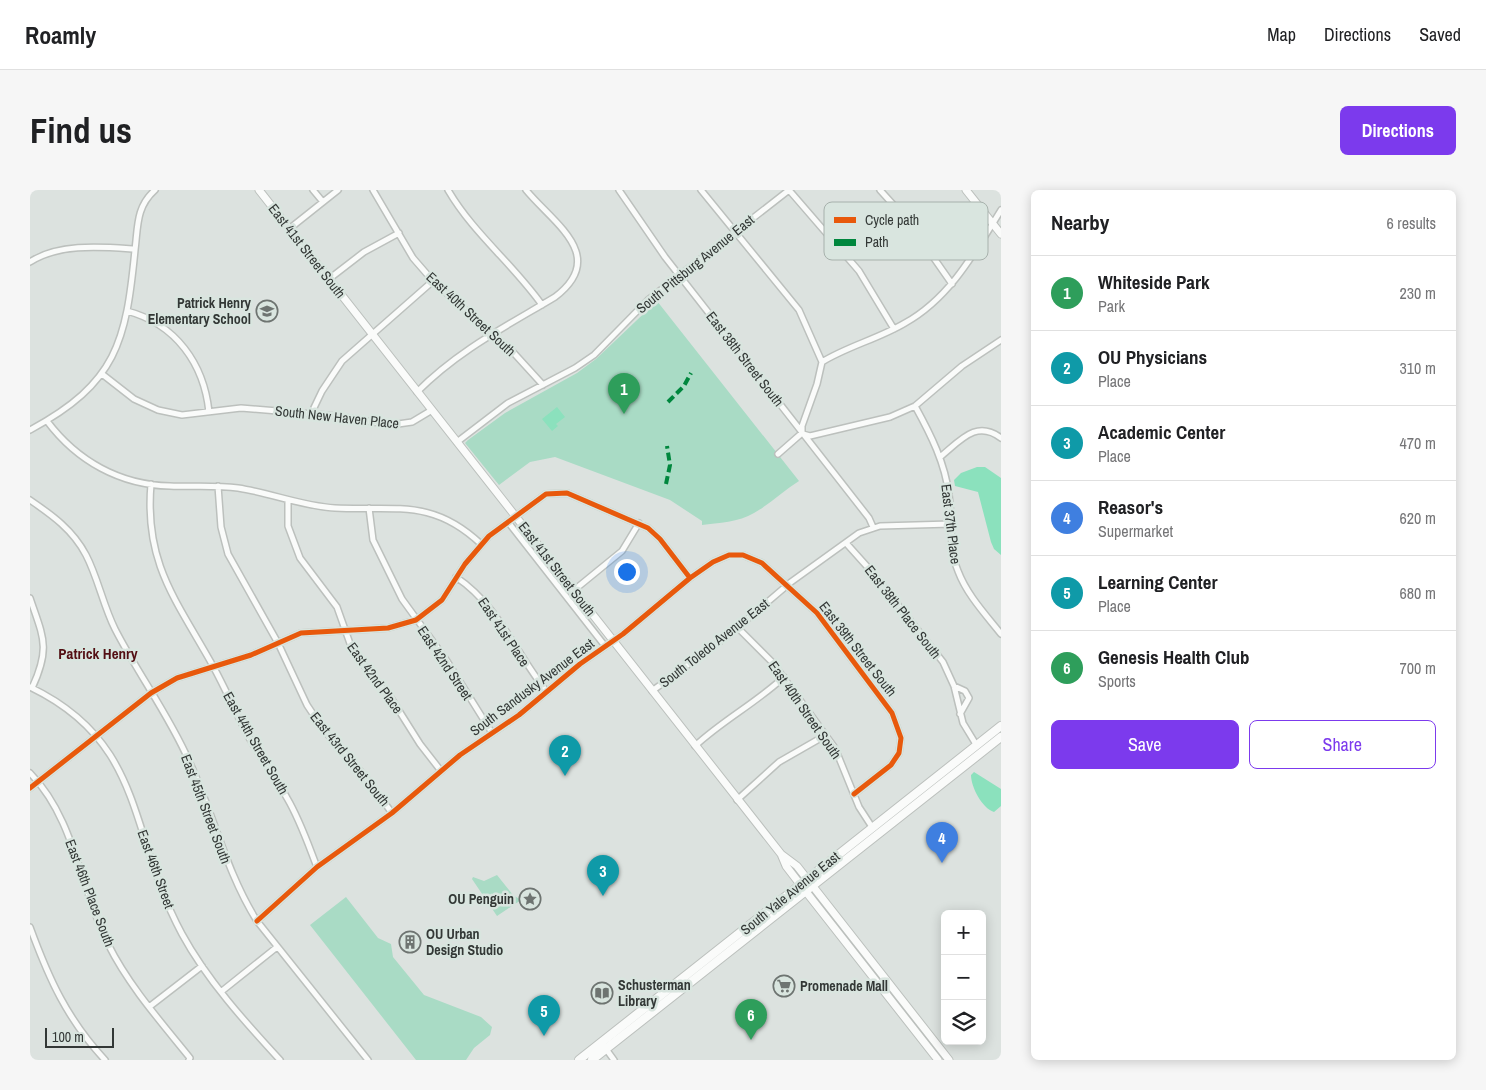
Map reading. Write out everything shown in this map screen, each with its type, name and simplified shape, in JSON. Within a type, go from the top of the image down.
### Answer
[{"type":"main road","name":"East 41st Street South","points":[[259,190],[694,746],[781,854],[786,866],[802,887],[938,1060]]},
{"type":"main road","points":[[966,190],[975,202]]},
{"type":"main road","points":[[988,218],[1001,234]]},
{"type":"main road","name":"South Yale Avenue East","points":[[809,882],[872,827],[977,746],[1000,732]]},
{"type":"main road","name":"South Yale Avenue East","points":[[592,1060],[603,1046],[718,951],[1000,732]]},
{"type":"main road","name":"East 41st Street South","points":[[781,854],[792,860],[949,1060]]},
{"type":"main road","name":"South Yale Avenue East","points":[[579,1060],[603,1046],[714,964],[802,887]]},
{"type":"main road","points":[[714,964],[718,951]]},
{"type":"main road","points":[[886,994],[892,988]]},
{"type":"street","points":[[30,430],[48,421],[72,404],[102,374],[119,344],[127,311],[141,207],[155,190]]},
{"type":"street","points":[[313,190],[323,202]]},
{"type":"street","points":[[290,228],[338,190]]},
{"type":"street","name":"East 40th Street South","points":[[373,190],[413,258],[433,281],[521,360],[543,384]]},
{"type":"street","points":[[448,190],[469,221],[516,271],[542,305]]},
{"type":"street","points":[[417,392],[452,360],[568,287],[575,274],[577,260],[573,241],[526,190]]},
{"type":"street","name":"East 38th Street South","points":[[619,190],[680,276],[869,518],[873,527]]},
{"type":"street","points":[[701,190],[734,233],[799,310],[822,362],[817,384],[802,426],[802,433],[778,454]]},
{"type":"street","points":[[789,190],[824,230]]},
{"type":"street","name":"South Pittsburg Avenue East","points":[[457,442],[508,403],[575,368],[593,355],[638,310],[789,190]]},
{"type":"street","points":[[880,190],[890,202]]},
{"type":"street","points":[[988,229],[1001,210]]},
{"type":"street","points":[[329,279],[364,252],[399,233]]},
{"type":"street","points":[[30,262],[43,255],[62,250],[104,247],[135,249]]},
{"type":"street","points":[[849,260],[859,271],[894,329]]},
{"type":"street","points":[[935,260],[952,284]]},
{"type":"street","points":[[822,362],[840,351],[894,329],[927,308],[952,284],[968,260]]},
{"type":"street","points":[[312,414],[322,391],[342,361],[404,309],[433,281]]},
{"type":"street","points":[[127,311],[153,320],[184,346],[202,378],[209,412]]},
{"type":"street","points":[[802,433],[810,436],[890,417],[915,406],[962,366],[1001,340]]},
{"type":"street","name":"South New Haven Place","points":[[102,374],[134,399],[158,410],[182,415],[241,408],[402,425],[418,419],[432,410]]},
{"type":"street","name":"East 37th Place","points":[[915,406],[932,436],[940,457],[949,494],[952,552],[958,573],[969,592],[1001,634]]},
{"type":"street","points":[[48,421],[68,446],[103,470],[151,484],[218,486],[268,493],[288,500],[335,508],[408,508],[443,518],[467,532],[481,544]]},
{"type":"street","points":[[940,457],[977,430],[988,430],[1000,437]]},
{"type":"street","name":"East 44th Street South","points":[[151,484],[149,505],[152,538],[161,572],[170,593],[213,666],[248,735],[294,811],[317,867]]},
{"type":"street","name":"East 43rd Street South","points":[[218,486],[221,528],[228,554],[278,643],[314,717],[363,774],[392,813]]},
{"type":"street","points":[[30,788],[151,693],[177,678],[251,655],[308,632],[388,628],[416,620],[438,604],[481,544],[540,497],[560,493],[639,523],[660,539],[690,578]]},
{"type":"street","name":"East 45th Street South","points":[[30,500],[66,527],[86,554],[110,619],[188,757],[208,805],[228,868],[257,921],[368,1060]]},
{"type":"street","name":"East 42nd Place","points":[[288,500],[288,526],[296,550],[337,607],[353,652],[391,698],[420,744],[441,771]]},
{"type":"street","name":"East 42nd Street","points":[[369,508],[374,540],[402,599],[451,667],[492,733]]},
{"type":"street","name":"East 41st Street South","points":[[508,522],[605,646]]},
{"type":"street","points":[[573,591],[622,551],[639,523]]},
{"type":"street","points":[[873,527],[951,524]]},
{"type":"street","name":"South Toledo Avenue East","points":[[652,691],[738,628],[787,585],[859,533],[873,527]]},
{"type":"street","name":"East 38th Place South","points":[[846,543],[935,651],[954,686],[965,729],[977,746]]},
{"type":"street","name":"South Sandusky Avenue East","points":[[257,921],[317,867],[392,813],[441,771],[613,641],[690,578],[714,562],[729,555],[750,557],[762,563]]},
{"type":"street","name":"East 39th Street South","points":[[762,563],[826,622],[892,713],[901,738],[901,748],[891,765],[854,794]]},
{"type":"street","name":"East 41st Place","points":[[456,577],[473,588],[490,605],[522,657],[547,692]]},
{"type":"street","points":[[30,598],[45,641],[41,666],[31,687]]},
{"type":"street","name":"East 40th Street South","points":[[738,628],[755,643],[784,678],[826,735],[840,758],[854,794],[872,827]]},
{"type":"street","points":[[694,746],[724,721],[784,678]]},
{"type":"street","name":"East 38th Place South","points":[[954,686],[965,691],[969,698],[960,714]]},
{"type":"street","name":"East 46th Street","points":[[31,687],[60,702],[97,735],[121,772],[168,903],[182,934],[202,966],[280,1060]]},
{"type":"street","points":[[737,800],[779,762],[826,735]]},
{"type":"street","name":"East 46th Place South","points":[[30,773],[38,781],[57,809],[108,944],[127,976],[190,1059]]},
{"type":"street","points":[[30,927],[46,970],[64,1008],[105,1060]]},
{"type":"street","points":[[222,991],[277,947]]},
{"type":"street","points":[[149,1006],[202,966]]},
{"type":"street","points":[[603,1046],[611,1059]]},
{"type":"shaded area","points":[[657,301],[799,481],[766,506],[748,516],[728,522],[702,525],[702,521],[670,500],[555,457],[530,462],[499,485],[465,443],[505,413],[577,373],[596,359]]},
{"type":"shaded area","points":[[557,407],[565,417],[556,424],[558,426],[552,431],[542,419]]},
{"type":"shaded area","points":[[977,467],[985,467],[1001,478],[1001,555],[994,549],[991,542],[978,492],[955,486],[954,480],[961,473]]},
{"type":"shaded area","points":[[974,772],[1001,789],[1001,806],[994,812],[981,802],[975,791],[971,780],[971,775]]},
{"type":"shaded area","points":[[497,875],[513,895],[521,900],[497,916],[472,879],[473,877],[484,881]]},
{"type":"shaded area","points":[[346,897],[378,938],[391,944],[393,957],[424,995],[481,1017],[492,1027],[490,1035],[474,1048],[466,1060],[416,1060],[310,925]]},
{"type":"marked path","points":[[668,402],[684,386],[691,373]]},
{"type":"marked path","points":[[666,484],[670,465],[667,446]]},
{"type":"cycle path","points":[[30,788],[151,693],[177,678],[251,655],[301,633],[388,628],[416,620],[442,600],[465,564],[489,536],[546,494],[567,493],[648,528],[660,539],[690,578]]},
{"type":"cycle path","points":[[257,921],[317,867],[392,813],[460,755],[519,715],[580,664],[623,634],[690,578],[713,562],[729,555],[743,555],[762,563],[817,613],[892,713],[901,738],[899,753],[891,765],[854,794]]},
{"type":"place","name":"Patrick Henry Elementary School","points":[[267,311]]},
{"type":"place","name":"Whiteside Park","points":[[624,414]]},
{"type":"place","name":"OU Physicians","points":[[565,776]]},
{"type":"place","name":"Reasor's","points":[[942,863]]},
{"type":"place","name":"Academic Center","points":[[603,896]]},
{"type":"place","name":"OU Penguin","points":[[530,899]]},
{"type":"place","name":"OU Urban Design Studio","points":[[410,942]]},
{"type":"place","name":"Promenade Mall","points":[[784,986]]},
{"type":"place","name":"Schusterman Library","points":[[602,993]]},
{"type":"place","name":"Learning Center","points":[[544,1036]]},
{"type":"place","name":"Genesis Health Club","points":[[751,1040]]},
{"type":"district","name":"Patrick Henry","points":[[98,654]]}]
